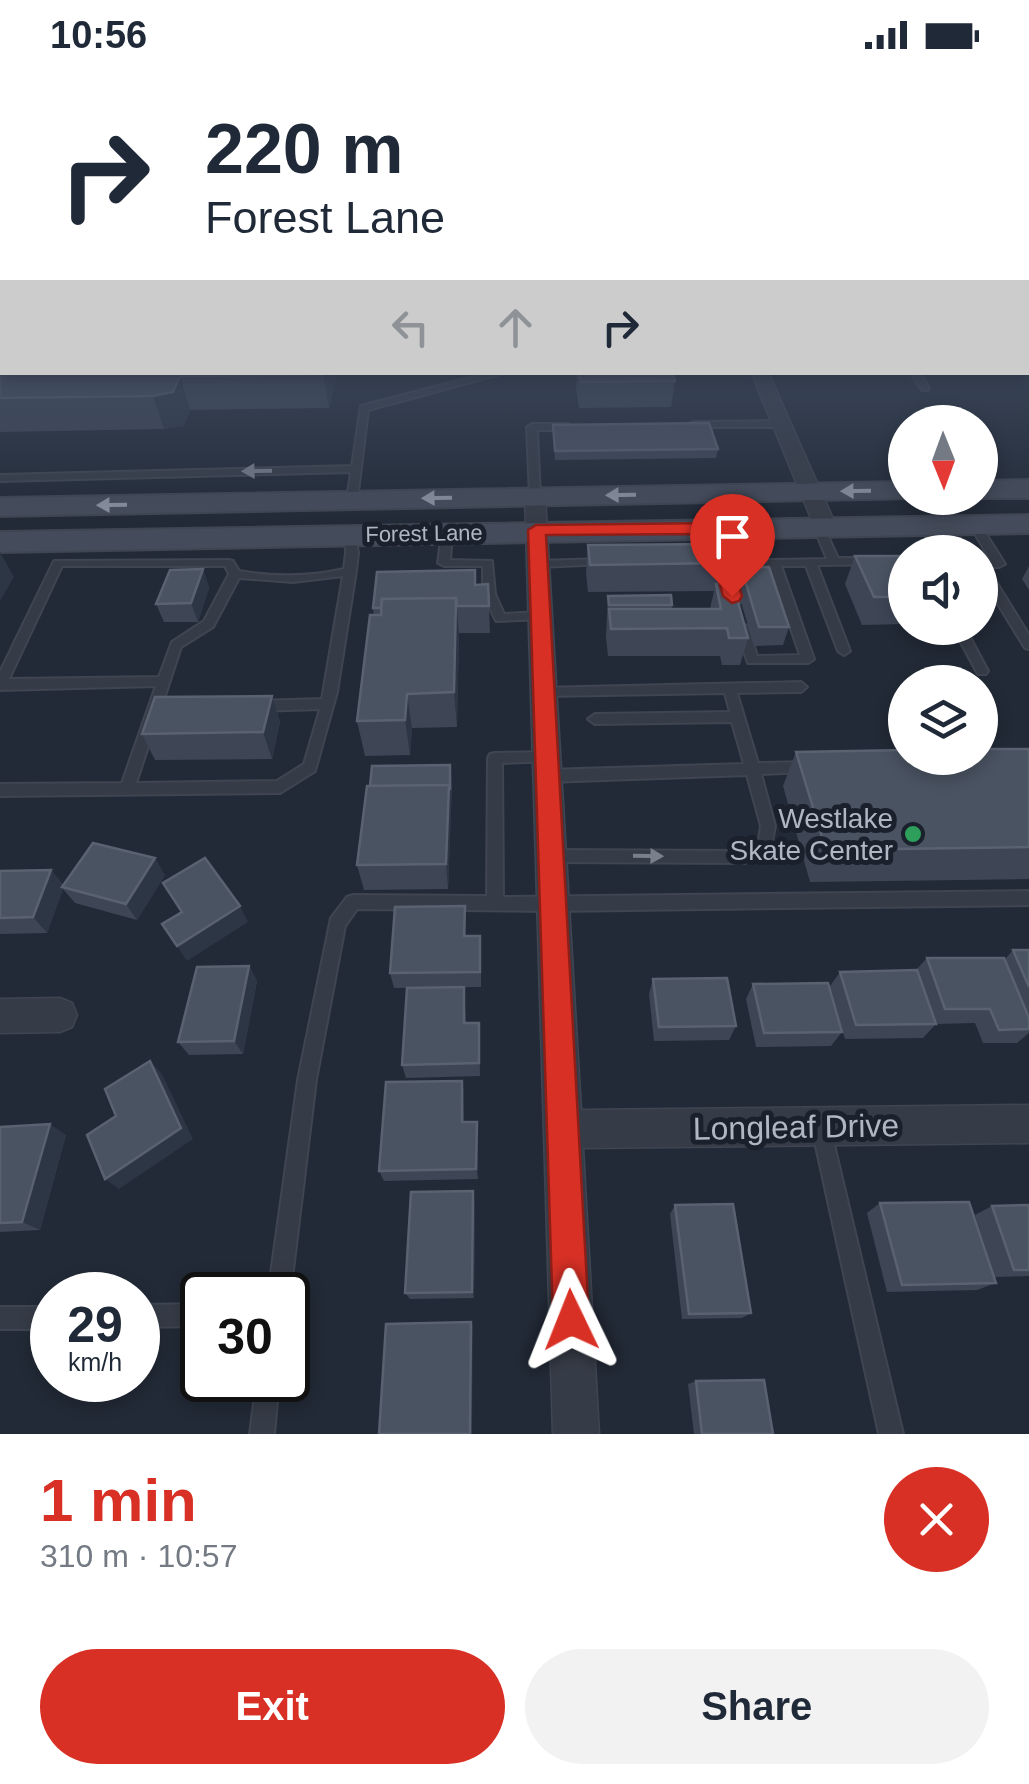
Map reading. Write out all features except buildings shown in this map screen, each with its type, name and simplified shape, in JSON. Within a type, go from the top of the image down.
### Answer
[{"type":"main road","name":"Forest Lane","points":[[0,507],[353,484],[535,496],[888,491]]},
{"type":"main road","points":[[350,535],[353,484]]},
{"type":"main road","points":[[998,490],[1029,490]]},
{"type":"main road","name":"Forest Lane","points":[[0,542],[233,558],[350,535],[536,530],[679,537],[713,528],[1029,524]]},
{"type":"street","points":[[769,396],[812,492],[823,528]]},
{"type":"street","points":[[535,496],[576,1434]]},
{"type":"street","points":[[0,1016],[60,1015]]},
{"type":"street","name":"Longleaf Drive","points":[[563,1129],[1029,1124]]},
{"type":"lane","points":[[0,478],[353,484],[364,408],[412,396]]},
{"type":"lane","points":[[686,425],[781,424]]},
{"type":"lane","points":[[535,496],[532,427],[590,426]]},
{"type":"lane","points":[[975,525],[981,535]]},
{"type":"lane","points":[[713,528],[752,660],[808,660],[774,562]]},
{"type":"lane","points":[[823,528],[834,562]]},
{"type":"lane","points":[[447,532],[444,563],[488,563],[489,594],[500,618],[540,616]]},
{"type":"lane","points":[[0,790],[280,788],[310,767],[326,704],[350,570],[350,535]]},
{"type":"lane","points":[[163,681],[0,685],[58,564],[233,558],[318,578],[350,570]]},
{"type":"lane","points":[[127,789],[176,645],[209,624],[233,558]]},
{"type":"lane","points":[[722,565],[888,561]]},
{"type":"lane","points":[[538,564],[610,562]]},
{"type":"lane","points":[[810,562],[844,650]]},
{"type":"lane","points":[[998,594],[1029,645]]},
{"type":"lane","points":[[544,691],[801,688]]},
{"type":"lane","points":[[551,856],[745,858],[765,849],[768,826],[730,689]]},
{"type":"lane","points":[[250,706],[326,704]]},
{"type":"lane","points":[[154,708],[174,708]]},
{"type":"lane","points":[[595,718],[738,717]]},
{"type":"lane","points":[[494,903],[494,758],[547,767],[830,766]]},
{"type":"lane","points":[[283,1272],[307,1080],[343,911],[353,902],[553,904],[1029,898]]},
{"type":"lane","points":[[820,1126],[891,1434]]},
{"type":"lane","points":[[0,1318],[30,1318]]},
{"type":"lane","points":[[262,1434],[266,1402]]},
{"type":"place","name":"Westlake Skate Center","points":[[913,834]]},
{"type":"route","points":[[571,1320],[536,530],[713,528],[732,596]]}]
